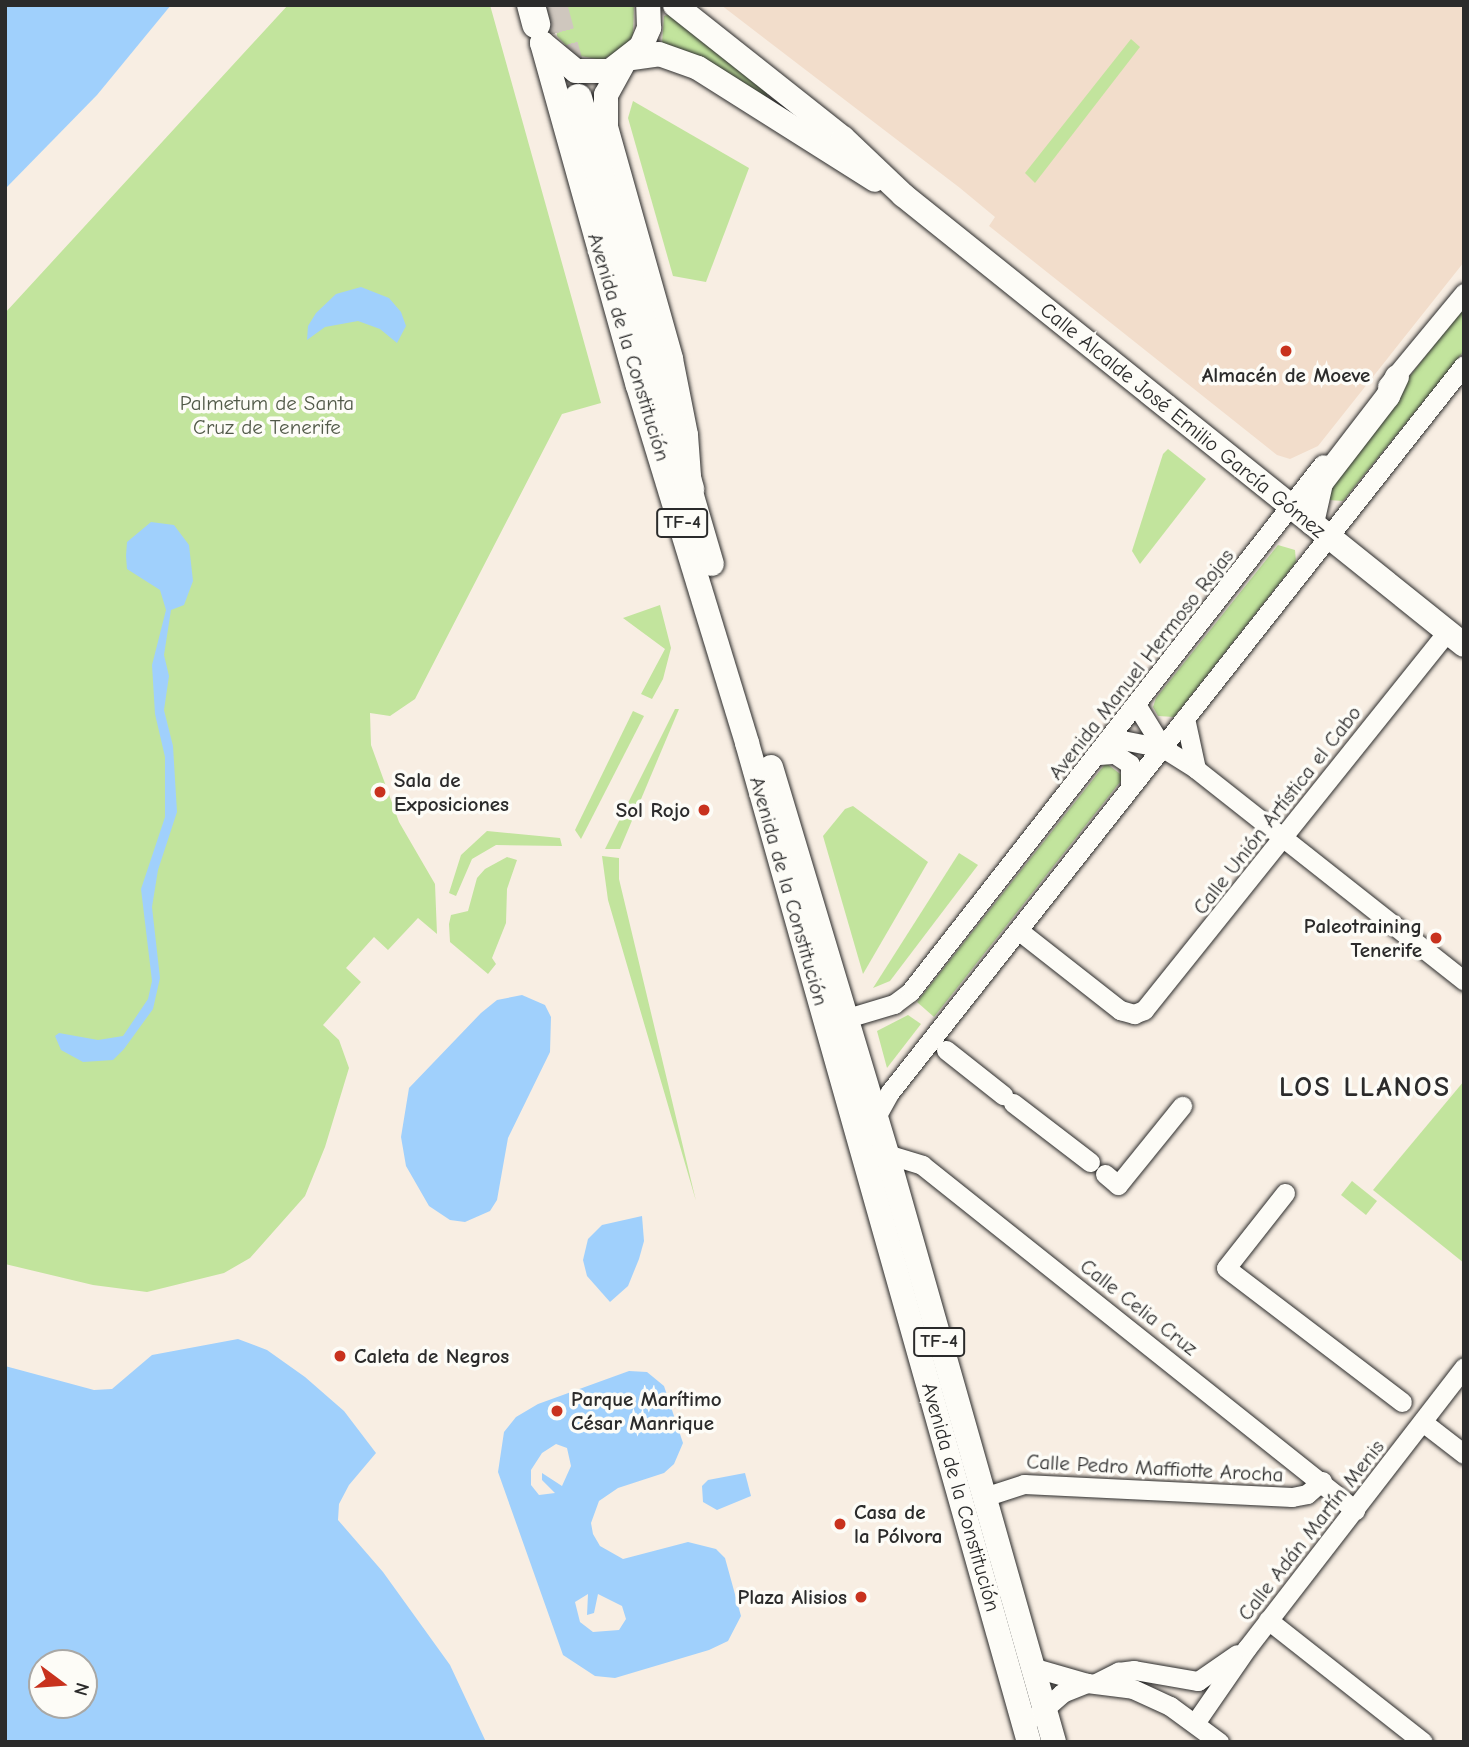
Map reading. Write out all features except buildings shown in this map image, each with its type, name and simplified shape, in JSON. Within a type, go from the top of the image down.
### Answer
[{"type":"highway","name":"Avenida de la Constitución","points":[[579,98],[690,489]]},
{"type":"main road","points":[[648,5],[645,41],[610,85],[604,114],[671,359],[687,435],[690,489]]},
{"type":"main road","name":"Calle Alcalde José Emilio García Gómez","points":[[675,5],[843,138],[903,195],[1455,638]]},
{"type":"main road","name":"Calle Alcalde José Emilio García Gómez","points":[[537,19],[576,71],[598,74],[627,62],[659,54],[698,68],[834,158],[903,195]]},
{"type":"main road","name":"Avenida de la Constitución","points":[[537,19],[836,1022],[876,1117],[887,1153],[1054,1742]]},
{"type":"main road","points":[[1320,530],[1321,483],[1388,396],[1397,377]]},
{"type":"main road","name":"Avenida de la Constitución","points":[[690,489],[1027,1734]]},
{"type":"street","name":"Avenida Manuel Hermoso Rojas","points":[[836,1022],[894,1004],[910,992],[1099,755],[1379,392],[1397,377],[1464,293]]},
{"type":"street","points":[[876,1117],[890,1092],[1163,748],[1320,530],[1464,365]]},
{"type":"street","name":"Calle Unión Artística el Cabo","points":[[1018,930],[1121,1010],[1139,1013],[1283,838],[1455,638]]},
{"type":"street","points":[[1137,706],[1163,748]]},
{"type":"street","points":[[1185,718],[1196,769]]},
{"type":"street","points":[[1112,738],[1163,748],[1196,769],[1464,981]]},
{"type":"street","points":[[1099,755],[1115,754],[1130,764],[1130,787]]},
{"type":"street","points":[[946,1050],[1118,1185],[1181,1106]]},
{"type":"street","name":"Calle Celia Cruz","points":[[887,1153],[922,1165],[1322,1481],[1355,1510]]},
{"type":"street","points":[[1285,1193],[1226,1268],[1402,1402]]},
{"type":"street","name":"Calle Adán Martín Menis","points":[[1195,1723],[1268,1620],[1424,1423],[1464,1367]]},
{"type":"street","points":[[1424,1423],[1464,1454]]},
{"type":"street","name":"Calle Pedro Maffiotte Arocha","points":[[984,1497],[1024,1485],[1292,1497],[1307,1494],[1322,1481]]},
{"type":"street","points":[[1268,1620],[1423,1742]]},
{"type":"street","points":[[1027,1734],[1044,1707],[1062,1693],[1118,1672],[1135,1670],[1198,1681],[1247,1648]]},
{"type":"street","points":[[1032,1667],[1092,1683],[1133,1689],[1195,1723],[1219,1742]]},
{"type":"shaded area","points":[[721,5],[1464,5],[1464,262],[1318,446],[1290,459],[1277,455],[989,226],[995,217],[960,188]]},
{"type":"green space","name":"Palmetum de Santa Cruz de Tenerife","points":[[288,5],[490,5],[601,403],[562,414],[415,699],[390,716],[370,713],[371,745],[399,822],[435,884],[437,934],[418,918],[388,950],[374,937],[346,968],[361,982],[323,1025],[339,1040],[349,1068],[325,1147],[305,1196],[250,1258],[224,1273],[147,1292],[93,1285],[5,1264],[5,313]]},
{"type":"green space","points":[[556,5],[634,5],[633,35],[625,47],[602,60],[575,55],[557,36]]},
{"type":"green space","points":[[670,14],[767,91],[767,97],[764,100],[691,53],[662,43],[664,16]]},
{"type":"green space","points":[[1131,39],[1140,47],[1035,183],[1025,173]]},
{"type":"green space","points":[[633,101],[749,168],[706,282],[673,276],[628,118]]},
{"type":"green space","points":[[1464,307],[1464,351],[1343,501],[1329,500],[1327,482]]},
{"type":"green space","points":[[1168,449],[1206,479],[1140,564],[1132,551],[1163,454]]},
{"type":"green space","points":[[1278,545],[1295,550],[1296,562],[1174,717],[1158,716],[1153,707],[1156,698]]},
{"type":"green space","points":[[660,605],[671,648],[663,679],[652,699],[641,694],[665,649],[623,618]]},
{"type":"green space","points":[[675,709],[679,709],[620,849],[605,849]]},
{"type":"green space","points":[[633,711],[644,716],[581,839],[575,830]]},
{"type":"green space","points":[[1106,763],[1124,777],[934,1017],[917,1002]]},
{"type":"green space","points":[[853,806],[928,862],[863,974],[823,836],[845,809]]},
{"type":"green space","points":[[487,831],[560,838],[562,846],[496,845],[472,859],[456,896],[449,893],[461,855]]},
{"type":"green space","points":[[959,853],[978,865],[890,981],[873,988]]},
{"type":"green space","points":[[602,856],[619,858],[619,879],[696,1201],[608,900]]},
{"type":"green space","points":[[507,857],[517,860],[507,889],[506,923],[492,958],[496,964],[488,974],[450,942],[449,924],[451,915],[468,911],[477,878],[485,869]]},
{"type":"green space","points":[[908,1015],[921,1024],[887,1068],[877,1031]]},
{"type":"green space","points":[[1464,1081],[1464,1263],[1373,1190]]},
{"type":"green space","points":[[1352,1181],[1377,1201],[1366,1215],[1341,1195]]},
{"type":"water","points":[[5,5],[171,5],[97,95],[5,189]]},
{"type":"water","points":[[361,287],[389,298],[401,312],[406,326],[397,343],[380,329],[358,321],[325,327],[307,340],[308,326],[316,313],[336,294]]},
{"type":"water","points":[[151,522],[174,525],[189,545],[193,581],[184,605],[171,610],[164,655],[169,676],[164,710],[173,746],[177,812],[158,870],[152,907],[160,978],[153,1009],[124,1049],[113,1060],[83,1062],[61,1050],[55,1036],[59,1033],[98,1040],[123,1036],[148,999],[152,981],[141,889],[165,817],[165,757],[155,714],[152,665],[166,610],[160,590],[127,569],[126,556],[127,542]]},
{"type":"water","points":[[522,995],[545,1005],[551,1017],[550,1052],[508,1138],[497,1200],[490,1211],[465,1222],[450,1220],[429,1206],[406,1166],[401,1137],[409,1088],[481,1013],[497,1000]]},
{"type":"water","points":[[642,1216],[644,1241],[639,1259],[628,1286],[610,1302],[587,1276],[583,1260],[588,1239],[602,1225]]},
{"type":"water","points":[[238,1339],[267,1350],[305,1377],[344,1411],[376,1453],[349,1485],[339,1504],[338,1520],[383,1572],[450,1665],[486,1742],[5,1742],[5,1366],[94,1390],[112,1389],[152,1355]]},
{"type":"water","points":[[629,1371],[647,1372],[664,1386],[683,1443],[674,1464],[664,1473],[618,1488],[599,1501],[591,1523],[593,1534],[600,1546],[623,1559],[688,1542],[716,1549],[725,1558],[741,1616],[728,1641],[709,1650],[615,1678],[595,1676],[563,1655],[498,1472],[504,1432],[516,1417],[538,1404]],"holes":[[[556,1444],[567,1448],[571,1466],[562,1486],[542,1473],[542,1480],[555,1493],[539,1495],[531,1485],[531,1470],[542,1453]],[[588,1594],[587,1615],[594,1613],[598,1594],[622,1606],[626,1619],[619,1630],[593,1632],[580,1622],[575,1602]]]},
{"type":"water","points":[[745,1473],[751,1496],[717,1510],[703,1502],[702,1486],[708,1480]]},
{"type":"tunnel","points":[[553,5],[574,82]]},
{"type":"place","name":"Almacén de Moeve","points":[[1286,351]]},
{"type":"place","name":"Sala de Exposiciones","points":[[380,792]]},
{"type":"place","name":"Sol Rojo","points":[[704,810]]},
{"type":"place","name":"Paleotraining Tenerife","points":[[1436,938]]},
{"type":"place","name":"Caleta de Negros","points":[[340,1356]]},
{"type":"place","name":"Parque Marítimo César Manrique","points":[[557,1411]]},
{"type":"place","name":"Casa de la Pólvora","points":[[840,1524]]},
{"type":"place","name":"Plaza Alisios","points":[[861,1597]]},
{"type":"district","name":"LOS LLANOS","points":[[1365,1087]]}]
